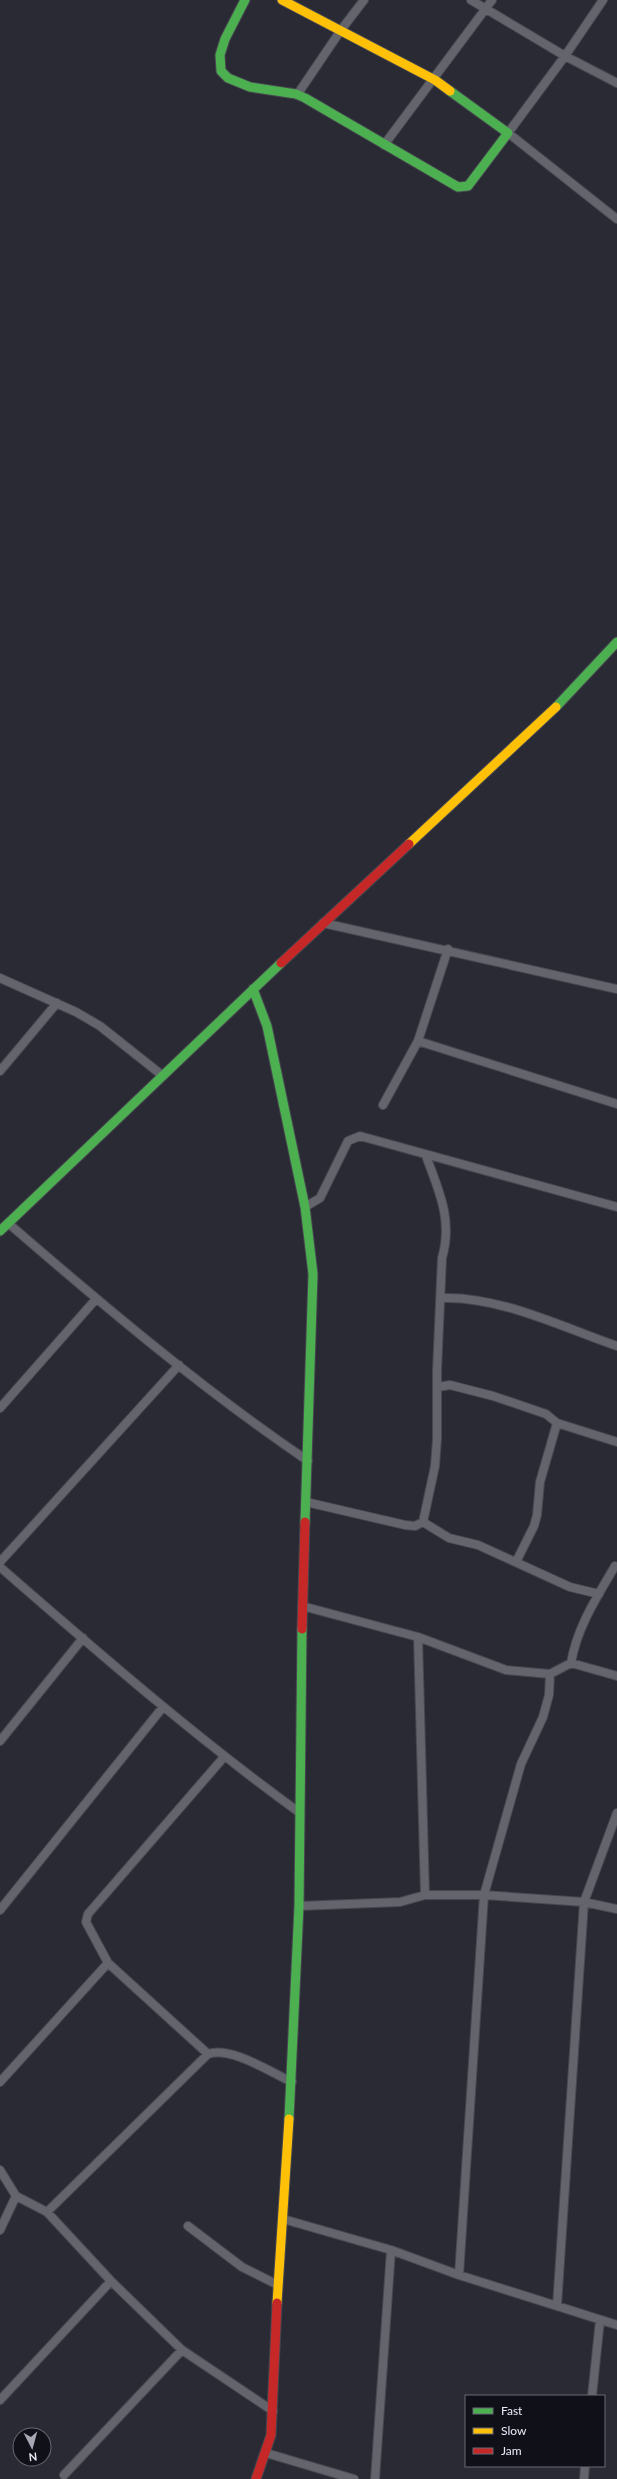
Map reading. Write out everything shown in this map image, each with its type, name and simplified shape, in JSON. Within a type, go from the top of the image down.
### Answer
[{"type":"street","points":[[245,0],[221,51],[218,62],[221,70],[240,85],[297,95],[321,106],[384,145],[458,187],[468,186],[565,56],[603,0]]},
{"type":"street","points":[[282,0],[303,13],[341,30],[434,80],[508,133],[617,219]]},
{"type":"street","points":[[297,95],[341,30],[364,0]]},
{"type":"street","points":[[471,0],[565,56],[617,83]]},
{"type":"street","points":[[384,145],[434,80],[492,0]]},
{"type":"street","points":[[0,1231],[323,923],[543,720],[617,642]]},
{"type":"street","points":[[323,923],[448,949],[617,989]]},
{"type":"street","points":[[383,1105],[418,1041],[448,949]]},
{"type":"street","points":[[0,978],[57,1003],[100,1026],[163,1076]]},
{"type":"street","points":[[253,989],[267,1026],[305,1207],[313,1274],[302,1606],[299,1906],[292,2082],[278,2285],[271,2435],[256,2479]]},
{"type":"street","points":[[0,1071],[57,1003]]},
{"type":"street","points":[[418,1041],[617,1104]]},
{"type":"street","points":[[305,1207],[320,1198],[348,1141],[360,1136],[426,1156],[617,1207]]},
{"type":"street","points":[[423,1522],[435,1466],[438,1387],[437,1371],[442,1298],[442,1258],[447,1241],[444,1203],[426,1156]]},
{"type":"street","points":[[8,1222],[96,1299],[179,1365],[308,1461]]},
{"type":"street","points":[[442,1298],[464,1297],[493,1302],[617,1346]]},
{"type":"street","points":[[0,1408],[96,1299]]},
{"type":"street","points":[[0,1562],[179,1365]]},
{"type":"street","points":[[438,1387],[450,1385],[493,1396],[546,1414],[557,1423],[617,1442]]},
{"type":"street","points":[[516,1562],[534,1526],[537,1515],[540,1482],[557,1423]]},
{"type":"street","points":[[306,1502],[405,1525],[415,1526],[423,1522]]},
{"type":"street","points":[[423,1522],[449,1538],[478,1545],[570,1587],[599,1594]]},
{"type":"street","points":[[571,1663],[574,1647],[590,1609],[615,1566]]},
{"type":"street","points":[[0,1567],[163,1708],[224,1757],[300,1813]]},
{"type":"street","points":[[302,1606],[418,1637],[506,1670],[550,1674],[571,1663],[617,1676]]},
{"type":"street","points":[[418,1637],[425,1895]]},
{"type":"street","points":[[0,1741],[83,1638]]},
{"type":"street","points":[[459,2275],[484,1895],[521,1764],[543,1717],[549,1695],[550,1674]]},
{"type":"street","points":[[0,1910],[163,1708]]},
{"type":"street","points":[[208,2054],[108,1963],[86,1922],[88,1914],[224,1757]]},
{"type":"street","points":[[557,2306],[584,1902],[617,1813]]},
{"type":"street","points":[[299,1906],[400,1902],[425,1895],[484,1895],[584,1902],[617,1909]]},
{"type":"street","points":[[0,2082],[108,1963]]},
{"type":"street","points":[[47,2212],[208,2054],[218,2051],[231,2054],[292,2082]]},
{"type":"street","points":[[0,2170],[16,2196],[47,2212],[111,2281],[182,2350],[273,2411]]},
{"type":"street","points":[[0,2230],[16,2196]]},
{"type":"street","points":[[283,2219],[391,2250],[459,2275],[617,2326]]},
{"type":"street","points":[[188,2226],[242,2266],[278,2285]]},
{"type":"street","points":[[375,2479],[391,2250]]},
{"type":"street","points":[[0,2400],[111,2281]]},
{"type":"street","points":[[592,2395],[600,2320]]},
{"type":"street","points":[[64,2475],[182,2350]]},
{"type":"street","points":[[266,2453],[354,2479]]},
{"type":"street","points":[[584,2479],[585,2467]]},
{"type":"traffic: fast","points":[[245,0],[225,39],[220,55],[221,71],[228,78],[250,87],[296,94],[305,98],[458,187],[468,186],[508,133],[450,91]]},
{"type":"traffic: fast","points":[[556,707],[617,642]]},
{"type":"traffic: fast","points":[[0,1231],[281,963]]},
{"type":"traffic: fast","points":[[253,989],[267,1026],[305,1207],[313,1274],[305,1522]]},
{"type":"traffic: fast","points":[[289,2119],[299,1906],[302,1629]]},
{"type":"traffic: slow","points":[[282,0],[435,80],[450,91]]},
{"type":"traffic: slow","points":[[409,844],[556,707]]},
{"type":"traffic: slow","points":[[277,2303],[289,2119]]},
{"type":"traffic: jam","points":[[281,963],[409,844]]},
{"type":"traffic: jam","points":[[302,1629],[305,1522]]},
{"type":"traffic: jam","points":[[256,2479],[271,2435],[277,2303]]}]
